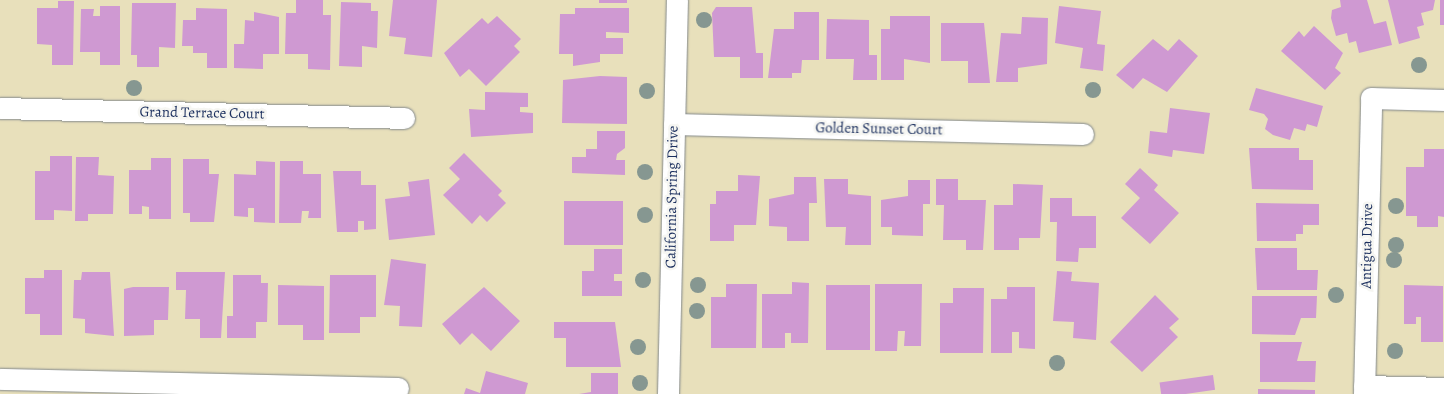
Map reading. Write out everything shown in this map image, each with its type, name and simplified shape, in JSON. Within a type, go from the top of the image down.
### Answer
[{"type":"street","name":"California Spring Drive","points":[[668,394],[677,0]]},
{"type":"street","name":"Antigua Drive","points":[[1364,390],[1371,98],[1444,100]]},
{"type":"street","name":"Grand Terrace Court","points":[[0,108],[404,118]]},
{"type":"street","name":"Golden Sunset Court","points":[[674,124],[1084,134]]},
{"type":"street","points":[[0,379],[398,388]]},
{"type":"street","points":[[1364,390],[1444,388]]},
{"type":"building","points":[[296,0],[323,0],[323,15],[331,15],[330,70],[308,69],[308,54],[285,54],[286,13],[296,13]]},
{"type":"building","points":[[393,0],[437,0],[432,57],[404,54],[406,38],[389,36]]},
{"type":"building","points":[[599,0],[627,0],[627,3],[599,3]]},
{"type":"building","points":[[1340,0],[1367,0],[1374,24],[1386,21],[1392,45],[1359,53],[1356,41],[1349,43],[1347,33],[1336,36],[1331,18],[1332,10],[1341,7]]},
{"type":"building","points":[[1388,0],[1435,0],[1433,10],[1421,13],[1424,25],[1417,27],[1420,38],[1399,44]]},
{"type":"building","points":[[1440,0],[1444,0],[1444,25],[1440,25]]},
{"type":"building","points":[[58,1],[74,1],[73,65],[52,65],[52,45],[37,44],[37,8],[58,8]]},
{"type":"building","points":[[341,2],[371,3],[371,11],[378,11],[377,48],[362,46],[362,67],[339,66]]},
{"type":"building","points":[[132,3],[176,3],[175,48],[159,47],[159,67],[137,67],[137,55],[131,55]]},
{"type":"building","points":[[100,6],[120,6],[120,65],[100,65],[100,52],[80,52],[81,9],[94,9],[93,16],[100,16]]},
{"type":"building","points":[[1059,6],[1101,11],[1097,44],[1105,45],[1103,71],[1080,68],[1083,48],[1055,43]]},
{"type":"building","points":[[716,7],[752,7],[756,53],[763,53],[763,78],[740,78],[740,57],[714,57],[712,13]]},
{"type":"building","points":[[196,8],[227,9],[227,68],[207,68],[207,53],[193,53],[193,46],[182,46],[183,20],[196,20]]},
{"type":"building","points":[[575,8],[629,8],[629,33],[606,32],[606,38],[623,38],[623,54],[600,54],[600,62],[573,66],[573,54],[559,54],[560,14],[575,14]]},
{"type":"building","points":[[254,12],[279,17],[279,54],[263,54],[263,69],[234,68],[234,44],[244,44],[245,20],[254,21]]},
{"type":"building","points":[[794,12],[819,12],[819,60],[802,60],[801,73],[792,73],[792,78],[768,78],[774,29],[794,29]]},
{"type":"building","points":[[497,16],[521,39],[514,46],[520,52],[486,86],[469,69],[460,77],[444,53],[482,18],[488,24]]},
{"type":"building","points":[[890,16],[930,16],[930,63],[904,59],[904,80],[881,80],[881,29],[890,29]]},
{"type":"building","points":[[1022,17],[1048,18],[1047,64],[1018,68],[1018,82],[996,82],[1001,33],[1021,34]]},
{"type":"building","points":[[827,19],[869,20],[869,55],[877,55],[877,80],[853,80],[854,59],[826,59]]},
{"type":"building","points":[[941,23],[984,23],[990,83],[968,83],[968,61],[941,61]]},
{"type":"building","points":[[1314,26],[1343,53],[1335,68],[1341,73],[1325,90],[1281,51],[1299,31],[1304,37]]},
{"type":"building","points":[[1153,39],[1168,51],[1179,39],[1198,56],[1167,92],[1143,78],[1133,89],[1116,75]]},
{"type":"building","points":[[600,76],[627,77],[627,124],[562,123],[563,80]]},
{"type":"building","points":[[1256,88],[1323,106],[1317,127],[1307,124],[1305,131],[1294,128],[1290,140],[1273,135],[1265,129],[1268,119],[1264,114],[1249,110]]},
{"type":"building","points":[[485,92],[528,93],[528,107],[520,107],[520,112],[533,113],[533,133],[471,137],[469,109],[485,110]]},
{"type":"building","points":[[1170,108],[1210,113],[1204,154],[1173,150],[1172,157],[1148,153],[1150,131],[1167,133]]},
{"type":"building","points":[[597,131],[625,131],[625,148],[617,154],[616,160],[625,160],[625,175],[572,173],[572,157],[586,157],[586,149],[597,149]]},
{"type":"building","points":[[1249,148],[1299,148],[1299,160],[1313,160],[1313,190],[1252,189]]},
{"type":"building","points":[[1424,149],[1444,149],[1444,217],[1438,216],[1438,227],[1417,227],[1417,216],[1406,216],[1406,167],[1424,167]]},
{"type":"building","points":[[464,153],[502,191],[498,195],[506,203],[487,222],[480,215],[472,224],[443,195],[460,179],[449,168]]},
{"type":"building","points":[[50,156],[72,156],[72,211],[54,210],[54,220],[35,220],[35,171],[50,171]]},
{"type":"building","points":[[76,157],[99,157],[98,175],[114,176],[113,214],[88,214],[88,221],[75,221]]},
{"type":"building","points":[[151,158],[171,158],[171,219],[149,219],[149,207],[142,206],[142,214],[129,214],[129,170],[151,170]]},
{"type":"building","points":[[183,159],[209,159],[209,174],[219,174],[214,222],[190,222],[190,213],[183,213]]},
{"type":"building","points":[[256,161],[275,162],[275,223],[254,222],[254,208],[248,208],[248,217],[234,216],[234,174],[256,175]]},
{"type":"building","points":[[280,161],[303,161],[303,174],[321,174],[321,218],[308,218],[309,211],[302,211],[301,223],[279,223]]},
{"type":"building","points":[[1140,168],[1158,185],[1154,190],[1179,213],[1150,244],[1121,218],[1140,198],[1125,184]]},
{"type":"building","points":[[333,171],[361,171],[361,185],[376,185],[376,229],[364,230],[364,221],[358,221],[358,232],[337,232]]},
{"type":"building","points":[[738,175],[760,176],[756,225],[734,225],[734,241],[710,241],[710,204],[716,204],[716,191],[738,191]]},
{"type":"building","points":[[794,177],[816,177],[817,203],[809,203],[809,241],[787,241],[787,227],[769,226],[769,199],[794,194]]},
{"type":"building","points":[[429,179],[435,235],[389,240],[385,199],[410,196],[408,182]]},
{"type":"building","points":[[824,179],[848,179],[848,194],[871,196],[871,245],[845,245],[846,227],[826,227]]},
{"type":"building","points":[[936,179],[958,179],[958,200],[986,200],[983,250],[966,250],[966,240],[943,240],[944,205],[936,205]]},
{"type":"building","points":[[908,180],[930,180],[930,204],[923,204],[923,236],[892,235],[892,227],[881,227],[881,200],[908,196]]},
{"type":"building","points":[[1013,184],[1043,185],[1040,238],[1019,238],[1019,250],[994,250],[994,205],[1013,205]]},
{"type":"building","points":[[1050,198],[1072,198],[1072,216],[1096,216],[1096,248],[1079,248],[1078,262],[1056,261],[1057,222],[1050,222]]},
{"type":"building","points":[[564,201],[623,201],[623,245],[564,245]]},
{"type":"building","points":[[1256,203],[1319,204],[1319,225],[1303,225],[1303,234],[1296,234],[1296,241],[1257,241]]},
{"type":"building","points":[[1255,248],[1297,248],[1297,270],[1318,270],[1317,290],[1257,290]]},
{"type":"building","points":[[594,249],[622,249],[622,274],[614,274],[614,281],[622,281],[622,296],[582,296],[582,271],[594,271]]},
{"type":"building","points":[[391,259],[426,264],[422,327],[399,326],[400,306],[384,305]]},
{"type":"building","points":[[44,270],[62,270],[62,335],[40,335],[40,314],[25,314],[25,278],[44,278]]},
{"type":"building","points":[[1057,271],[1072,272],[1071,281],[1099,283],[1096,340],[1073,338],[1074,322],[1053,321]]},
{"type":"building","points":[[82,272],[110,272],[114,336],[85,333],[85,319],[73,318],[74,280],[81,280]]},
{"type":"building","points":[[176,272],[225,272],[221,338],[200,338],[200,319],[185,319],[186,290],[176,290]]},
{"type":"building","points":[[233,275],[261,275],[261,283],[268,283],[267,322],[256,322],[256,338],[227,338],[227,316],[233,316]]},
{"type":"building","points":[[330,275],[376,275],[376,317],[360,317],[360,333],[329,333]]},
{"type":"building","points":[[792,282],[809,283],[808,343],[791,343],[791,333],[785,333],[785,348],[762,348],[762,294],[792,294]]},
{"type":"building","points":[[726,284],[757,284],[756,348],[711,348],[711,297],[726,297]]},
{"type":"building","points":[[875,284],[922,284],[921,346],[904,346],[905,331],[898,331],[897,351],[875,351]]},
{"type":"building","points":[[278,285],[324,286],[324,340],[303,340],[303,325],[278,325]]},
{"type":"building","points":[[826,285],[870,285],[870,350],[826,350]]},
{"type":"building","points":[[1404,285],[1443,286],[1443,342],[1421,342],[1421,317],[1416,317],[1416,324],[1404,324]]},
{"type":"building","points":[[133,287],[169,287],[168,320],[154,320],[154,335],[124,336],[124,289]]},
{"type":"building","points":[[484,287],[520,321],[491,351],[472,333],[460,345],[442,324]]},
{"type":"building","points":[[1007,287],[1035,287],[1035,349],[1019,348],[1019,332],[1012,332],[1012,353],[991,353],[991,299],[1007,299]]},
{"type":"building","points":[[953,288],[984,288],[983,353],[940,353],[940,303],[953,303]]},
{"type":"building","points":[[1155,295],[1179,319],[1169,328],[1178,337],[1142,372],[1110,342]]},
{"type":"building","points":[[1252,296],[1317,296],[1316,318],[1301,318],[1295,335],[1252,334]]},
{"type":"building","points":[[554,322],[615,322],[621,367],[566,367],[566,338],[554,338]]},
{"type":"building","points":[[1260,342],[1302,342],[1297,361],[1316,361],[1315,382],[1260,382]]},
{"type":"building","points":[[486,371],[528,383],[525,394],[464,394],[466,388],[480,393]]},
{"type":"building","points":[[591,373],[618,373],[618,394],[579,394],[591,392]]},
{"type":"building","points":[[1213,375],[1215,390],[1186,394],[1161,394],[1160,383]]},
{"type":"building","points":[[1258,389],[1315,390],[1315,394],[1258,394]]}]
